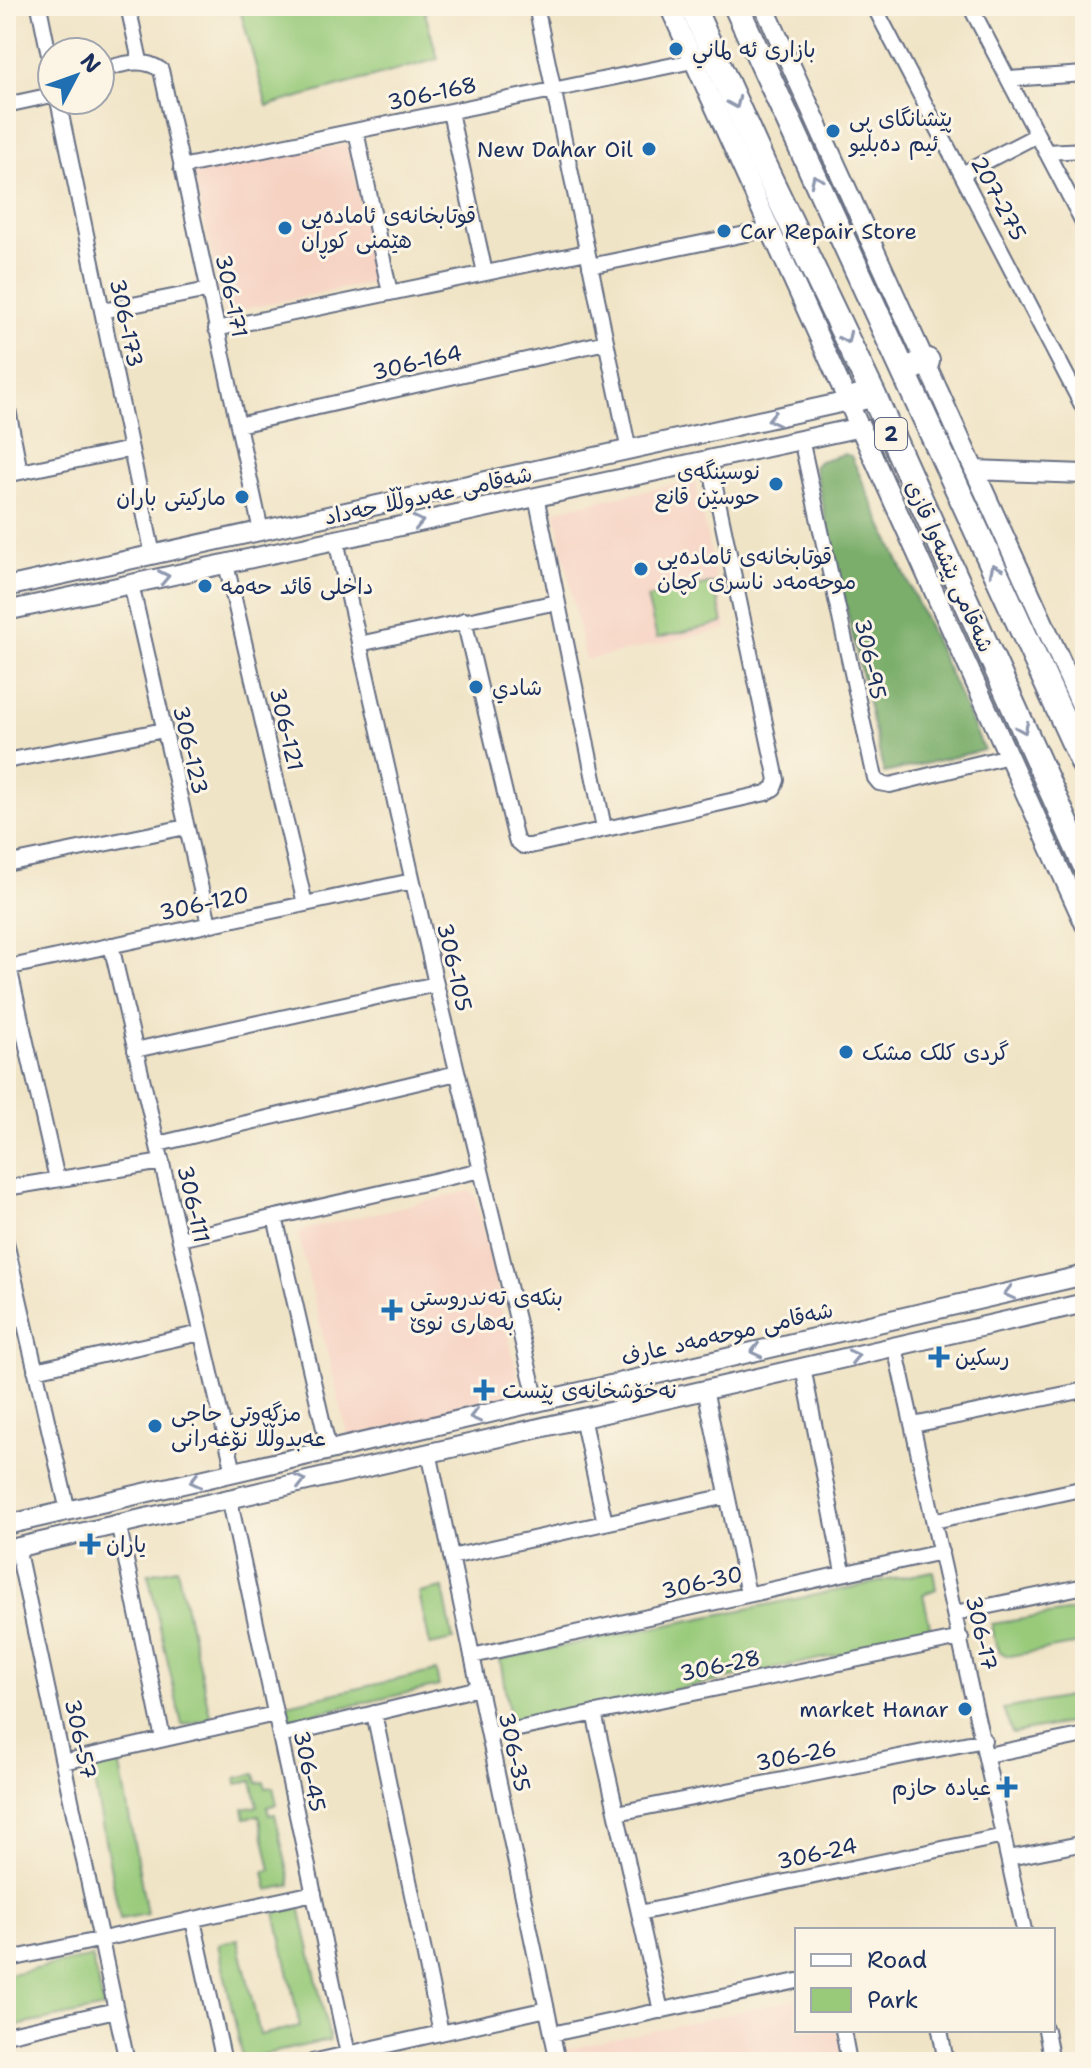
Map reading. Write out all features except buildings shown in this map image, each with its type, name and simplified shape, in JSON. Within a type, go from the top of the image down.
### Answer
[{"type":"highway","name":"شەقامی پێشەوا قازی","points":[[692,6],[704,59],[1008,693],[1085,865]]},
{"type":"highway","name":"شەقامی پێشەوا قازی","points":[[736,6],[1085,767]]},
{"type":"highway","points":[[904,371],[927,361]]},
{"type":"highway","points":[[849,401],[872,412]]},
{"type":"highway","points":[[976,626],[987,634],[1003,634],[1014,622],[1013,607]]},
{"type":"highway","points":[[1008,693],[1008,678],[1018,668],[1031,667],[1043,676]]},
{"type":"street","points":[[39,6],[45,36]]},
{"type":"street","points":[[116,66],[140,61],[128,6]]},
{"type":"street","points":[[536,6],[629,451]]},
{"type":"street","points":[[669,6],[704,59],[770,229],[849,401]]},
{"type":"street","points":[[764,6],[1085,714]]},
{"type":"street","name":"207-275","points":[[874,6],[1080,391],[1085,411]]},
{"type":"street","points":[[970,6],[1085,226]]},
{"type":"street","name":"306-168","points":[[181,167],[704,59]]},
{"type":"street","name":"306-171","points":[[140,61],[151,62],[161,70],[261,531]]},
{"type":"street","points":[[1008,79],[1085,74]]},
{"type":"street","points":[[6,105],[36,98]]},
{"type":"street","points":[[450,112],[485,273]]},
{"type":"street","name":"306-173","points":[[61,116],[153,555]]},
{"type":"street","points":[[356,131],[390,293]]},
{"type":"street","points":[[962,174],[1037,135]]},
{"type":"street","points":[[1046,152],[1085,150]]},
{"type":"street","points":[[216,329],[485,273],[770,229]]},
{"type":"street","points":[[102,311],[208,290]]},
{"type":"street","name":"306-164","points":[[238,425],[606,342]]},
{"type":"street","points":[[6,399],[13,474],[131,449]]},
{"type":"street","name":"شەقامی عەبدوڵڵا حەداد","points":[[6,587],[849,401]]},
{"type":"street","points":[[872,412],[1009,756],[1085,925]]},
{"type":"street","name":"شەقامی عەبدوڵڵا حەداد","points":[[6,611],[801,439],[872,412]]},
{"type":"street","name":"306-95","points":[[801,439],[873,772],[879,783],[890,785],[1009,756]]},
{"type":"street","points":[[464,620],[516,840],[523,846],[766,793],[774,788],[777,780],[709,459]]},
{"type":"street","points":[[974,470],[1085,474]]},
{"type":"street","points":[[536,496],[604,828]]},
{"type":"street","name":"306-105","points":[[336,540],[436,984],[537,1402]]},
{"type":"street","name":"306-121","points":[[226,564],[305,904]]},
{"type":"street","points":[[74,572],[79,596]]},
{"type":"street","name":"306-123","points":[[131,584],[209,924]]},
{"type":"street","points":[[359,644],[557,602]]},
{"type":"street","points":[[6,761],[164,730]]},
{"type":"street","points":[[6,864],[186,827]]},
{"type":"street","name":"306-120","points":[[8,968],[412,881]]},
{"type":"street","name":"306-111","points":[[111,945],[234,1472]]},
{"type":"street","points":[[8,968],[57,1179]]},
{"type":"street","points":[[135,1050],[436,984]]},
{"type":"street","points":[[158,1144],[457,1073]]},
{"type":"street","points":[[6,1188],[162,1162]]},
{"type":"street","points":[[180,1239],[481,1170]]},
{"type":"street","points":[[275,1217],[329,1450]]},
{"type":"street","points":[[6,1242],[68,1511]]},
{"type":"street","name":"شەقامی موحەمەد عارف","points":[[6,1525],[1085,1275]]},
{"type":"street","points":[[12,1548],[1085,1303]]},
{"type":"street","points":[[35,1370],[201,1333]]},
{"type":"street","name":"306-17","points":[[895,1347],[1024,1928]]},
{"type":"street","points":[[803,1367],[843,1572]]},
{"type":"street","points":[[705,1389],[748,1594]]},
{"type":"street","points":[[913,1425],[1085,1390]]},
{"type":"street","points":[[582,1417],[605,1523]]},
{"type":"street","name":"306-35","points":[[429,1452],[558,2062]]},
{"type":"street","points":[[934,1521],[1085,1488]]},
{"type":"street","points":[[451,1557],[727,1496]]},
{"type":"street","points":[[125,1497],[124,1521],[163,1739]]},
{"type":"street","name":"306-45","points":[[229,1497],[348,2054]]},
{"type":"street","name":"306-57","points":[[12,1548],[63,1762],[127,2062]]},
{"type":"street","name":"306-30","points":[[472,1656],[941,1552]]},
{"type":"street","points":[[955,1613],[1085,1586]]},
{"type":"street","name":"306-28","points":[[489,1735],[961,1638]]},
{"type":"street","points":[[280,1736],[479,1688]]},
{"type":"street","points":[[374,1713],[441,2033]]},
{"type":"street","points":[[594,1713],[661,2011]]},
{"type":"street","points":[[63,1762],[275,1714]]},
{"type":"street","name":"306-26","points":[[617,1813],[986,1748],[1085,1735]]},
{"type":"street","name":"306-24","points":[[639,1913],[1004,1836]]},
{"type":"street","points":[[1009,1858],[1085,1843]]},
{"type":"street","points":[[6,1960],[314,1893]]},
{"type":"street","points":[[193,1920],[224,2062]]},
{"type":"street","points":[[552,2034],[795,1981]]},
{"type":"street","points":[[312,2062],[547,2009]]},
{"type":"street","points":[[6,2035],[116,2010]]},
{"type":"street","points":[[843,2032],[849,2062]]},
{"type":"street","points":[[940,2032],[946,2062]]},
{"type":"street","points":[[1046,2032],[1052,2062]]},
{"type":"shaded area","name":"قوتابخانەی ئامادەیی هێمنی کوڕان","points":[[348,144],[376,282],[225,313],[193,174]]},
{"type":"shaded area","name":"قوتابخانەی ئامادەیی موحەمەد ناسری کچان","points":[[695,480],[727,629],[585,660],[555,510]]},
{"type":"shaded area","points":[[469,1191],[475,1195],[520,1395],[515,1399],[348,1437],[298,1235],[303,1230]]},
{"type":"shaded area","points":[[795,1999],[795,2032],[839,2032],[845,2062],[567,2062],[564,2050]]},
{"type":"green space","points":[[239,6],[423,6],[438,59],[267,106]]},
{"type":"green space","points":[[844,454],[851,456],[984,750],[884,773],[814,466],[820,461]]},
{"type":"green space","points":[[714,583],[723,623],[657,638],[647,598]]},
{"type":"green space","points":[[177,1568],[211,1719],[182,1725],[148,1574]]},
{"type":"green space","points":[[933,1571],[936,1589],[923,1594],[932,1635],[511,1725],[500,1659]]},
{"type":"green space","points":[[443,1588],[453,1640],[430,1645],[419,1593]]},
{"type":"green space","points":[[1085,1609],[1085,1643],[1010,1656],[1000,1652],[996,1644],[992,1624]]},
{"type":"green space","points":[[436,1671],[439,1686],[290,1719],[287,1704]]},
{"type":"green space","points":[[1085,1694],[1085,1720],[1012,1733],[1003,1709]]},
{"type":"green space","points":[[119,1761],[147,1914],[120,1919],[91,1766]]},
{"type":"green space","points":[[255,1774],[257,1783],[264,1782],[266,1788],[273,1787],[277,1804],[267,1807],[269,1815],[275,1814],[291,1885],[268,1890],[264,1872],[271,1870],[259,1815],[245,1818],[243,1809],[258,1806],[252,1781],[237,1784],[236,1778]]},
{"type":"green space","points":[[300,1906],[330,2040],[243,2059],[218,1944],[238,1939],[260,2035],[300,2026],[275,1912]]},
{"type":"green space","points":[[92,1957],[104,2008],[6,2028],[6,1975]]},
{"type":"place","name":"بازارى ئه لماني","points":[[676,49]]},
{"type":"place","name":"پێشانگای بی ئیم دەبڵیو","points":[[833,131]]},
{"type":"place","name":"New Dahar Oil","points":[[649,149]]},
{"type":"place","name":"قوتابخانەی ئامادەیی هێمنی کوڕان","points":[[285,228]]},
{"type":"place","name":"Car Repair Store","points":[[724,231]]},
{"type":"place","name":"نوسینگەی حوسێن قانع","points":[[776,484]]},
{"type":"place","name":"ماركيتى باران","points":[[242,497]]},
{"type":"place","name":"قوتابخانەی ئامادەیی موحەمەد ناسری کچان","points":[[641,569]]},
{"type":"place","name":"داخلی قائد حەمە","points":[[205,586]]},
{"type":"place","name":"شادي","points":[[476,687]]},
{"type":"place","name":"گردی کلک مشک","points":[[846,1052]]},
{"type":"place","name":"بنکەی تەندروستی بەهاری نوێ","points":[[392,1310]]},
{"type":"place","name":"رسکین","points":[[939,1357]]},
{"type":"place","name":"نەخۆشخانەی پێست","points":[[484,1390]]},
{"type":"place","name":"مزگەوتی حاجی عەبدوڵڵا نۆغەرانی","points":[[155,1426]]},
{"type":"place","name":"یاران","points":[[90,1544]]},
{"type":"place","name":"market Hanar","points":[[965,1709]]},
{"type":"place","name":"عياده حازم","points":[[1007,1787]]}]
